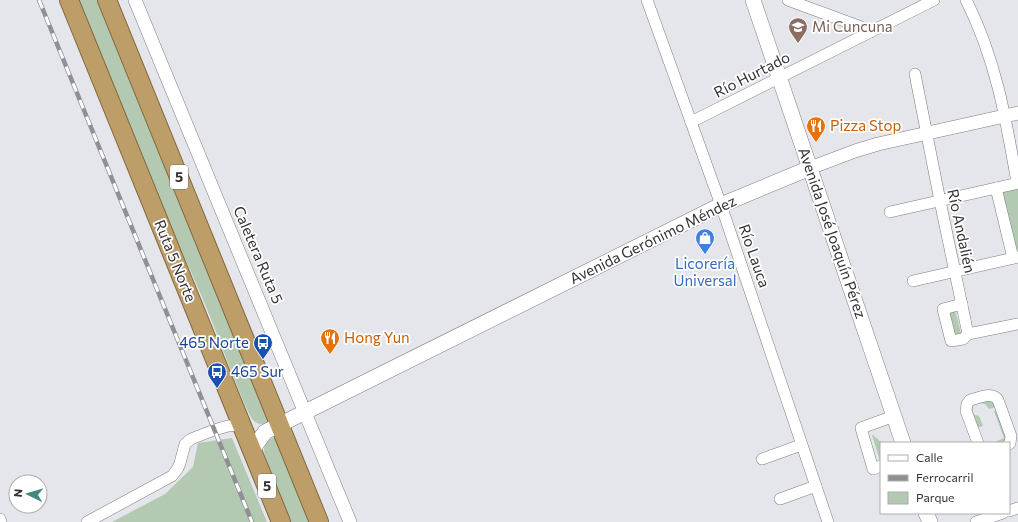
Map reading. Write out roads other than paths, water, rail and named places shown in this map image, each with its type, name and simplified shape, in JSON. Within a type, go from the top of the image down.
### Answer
[{"type":"highway","name":"Ruta 5 Norte","points":[[69,0],[281,522]]},
{"type":"highway","name":"5","points":[[107,0],[272,428],[319,522]]},
{"type":"main road","name":"Avenida José Joaquín Pérez","points":[[754,0],[903,442]]},
{"type":"main road","name":"Avenida Gerónimo Méndez","points":[[272,428],[721,205],[810,168]]},
{"type":"main road","points":[[242,425],[272,428]]},
{"type":"main road","points":[[252,450],[272,428]]},
{"type":"street","name":"Caletera Ruta 5","points":[[135,0],[306,412],[350,522]]},
{"type":"street","points":[[788,0],[861,27],[870,32]]},
{"type":"street","name":"Río Hurtado","points":[[691,122],[934,0]]},
{"type":"street","points":[[890,212],[1018,183],[998,83],[978,26],[966,0]]},
{"type":"street","name":"Río Lauca","points":[[650,1],[721,205],[828,522]]},
{"type":"street","name":"Río Andalién","points":[[915,74],[954,272],[968,334]]},
{"type":"street","name":"Avenida Gerónimo Méndez","points":[[810,168],[849,153],[902,138],[1018,113]]},
{"type":"street","points":[[913,281],[1015,258],[996,188]]},
{"type":"street","points":[[962,304],[943,308],[951,341],[963,339],[968,334],[1018,324]]},
{"type":"street","points":[[978,442],[966,408],[970,400],[990,395],[997,398],[1010,436],[1010,442]]},
{"type":"street","points":[[880,466],[874,469],[861,428],[894,416]]},
{"type":"street","points":[[87,522],[172,476],[178,468],[184,448],[191,439],[228,426],[242,425]]},
{"type":"street","points":[[762,459],[802,445]]},
{"type":"street","points":[[780,499],[816,486]]},
{"type":"street","points":[[976,522],[1000,514]]},
{"type":"railway","points":[[39,0],[252,522]]},
{"type":"place","name":"Mi Cuncuna","points":[[798,44]]},
{"type":"place","name":"Pizza Stop","points":[[816,143]]},
{"type":"place","name":"Licorería Universal","points":[[705,255]]},
{"type":"place","name":"Hong Yun","points":[[330,355]]},
{"type":"place","name":"465 Norte","points":[[263,360]]},
{"type":"place","name":"465 Sur","points":[[217,389]]}]
